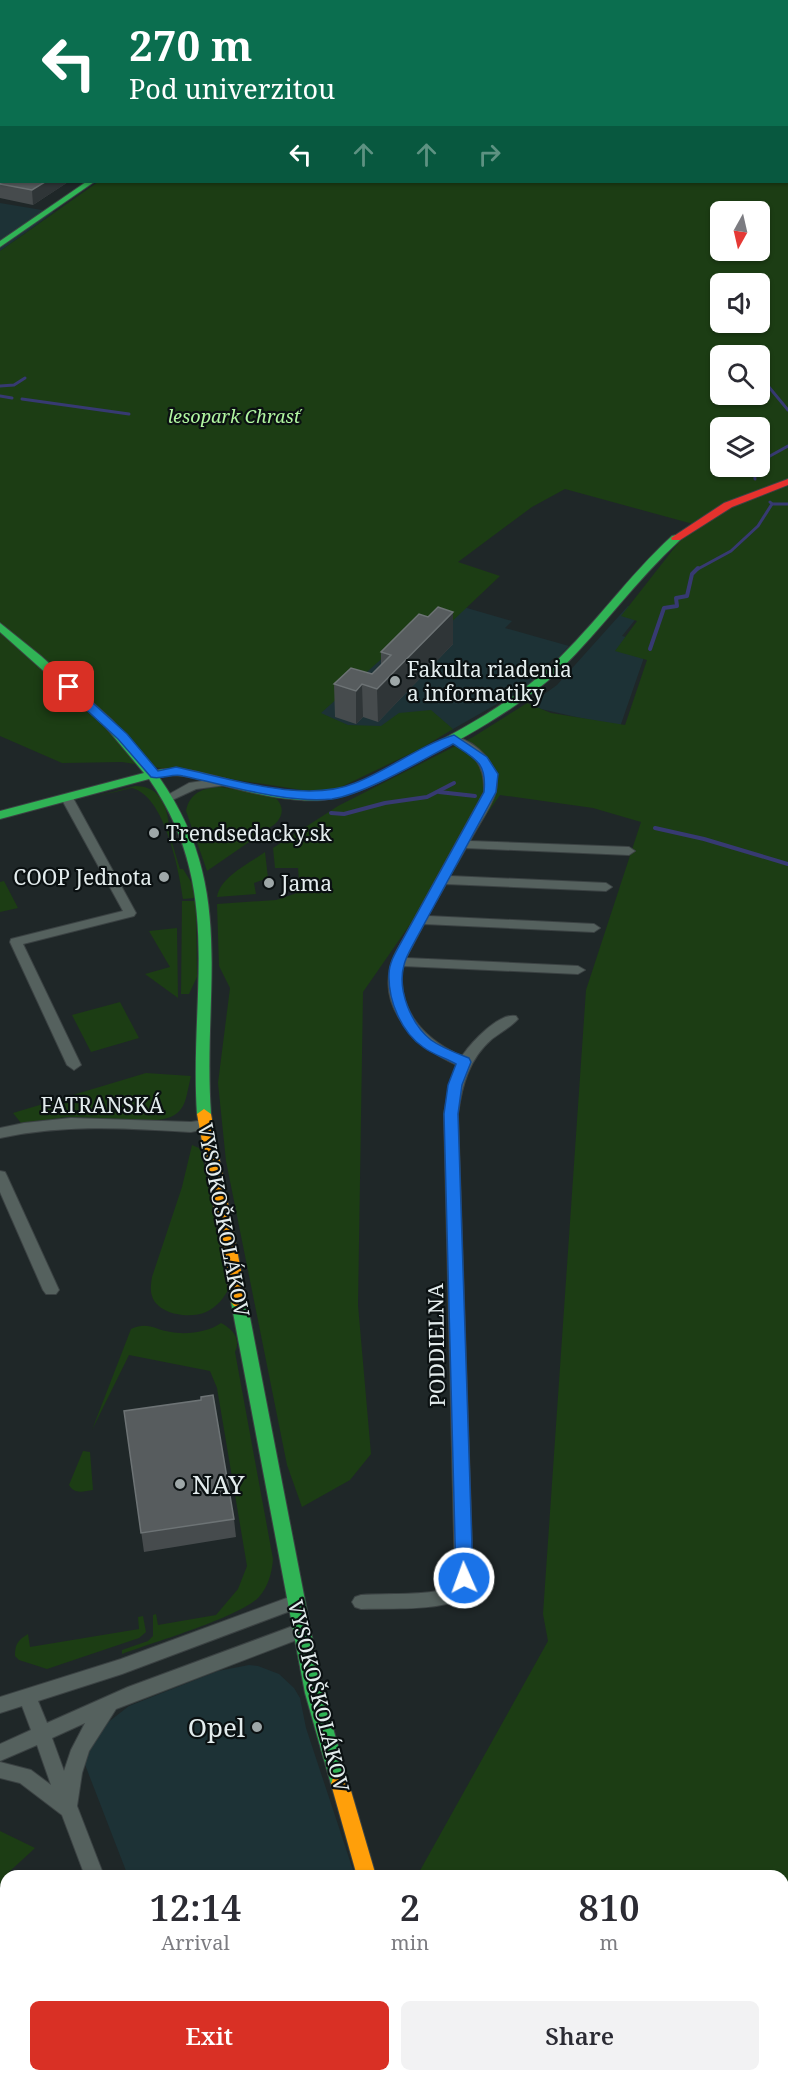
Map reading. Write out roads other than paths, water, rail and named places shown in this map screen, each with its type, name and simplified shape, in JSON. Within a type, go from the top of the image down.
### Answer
[{"type":"street","points":[[0,245],[89,183]]},
{"type":"street","points":[[0,815],[176,771],[298,796],[332,795],[360,786],[454,739],[506,707],[548,674],[585,638],[660,554],[693,526],[734,501],[788,482]]},
{"type":"street","name":"VYSOKOŠKOLÁKOV","points":[[0,626],[98,712],[155,775],[182,821],[193,852],[203,900],[206,931],[202,1102],[205,1125],[314,1693],[365,1870]]},
{"type":"street","points":[[454,739],[483,759],[492,774],[490,792],[464,844],[398,962],[395,974],[396,992],[407,1022],[416,1035],[429,1045],[464,1062]]},
{"type":"street","points":[[170,797],[194,786],[222,782]]},
{"type":"street","points":[[67,798],[130,913],[16,942],[75,1065]]},
{"type":"street","points":[[464,844],[629,851]]},
{"type":"street","points":[[444,880],[606,887]]},
{"type":"street","points":[[420,920],[594,928]]},
{"type":"street","points":[[398,962],[578,970]]},
{"type":"street","name":"PODDIELNA","points":[[361,1602],[395,1599],[440,1600],[458,1594],[464,1578],[451,1114],[455,1085],[464,1062],[475,1048],[511,1019]]},
{"type":"street","name":"FATRANSKÁ","points":[[0,1133],[57,1122],[191,1127],[205,1125]]},
{"type":"street","points":[[0,1176],[51,1290]]},
{"type":"street","points":[[0,1705],[133,1662],[295,1602]]},
{"type":"street","points":[[0,1753],[112,1702],[301,1631]]},
{"type":"street","points":[[28,1696],[92,1870]]},
{"type":"street","points":[[70,1810],[77,1753],[88,1731],[112,1702]]},
{"type":"street","points":[[0,1770],[25,1776],[70,1810]]},
{"type":"waterway","points":[[0,386],[14,385],[25,378]]},
{"type":"waterway","points":[[770,388],[788,410]]},
{"type":"waterway","points":[[0,396],[12,398]]},
{"type":"waterway","points":[[22,399],[129,414]]},
{"type":"waterway","points":[[770,456],[788,446]]},
{"type":"waterway","points":[[696,570],[731,551],[758,526],[772,504]]},
{"type":"waterway","points":[[772,504],[788,504]]},
{"type":"waterway","points":[[650,649],[664,608],[677,606],[676,598],[687,596],[692,574],[696,570]]},
{"type":"waterway","points":[[331,813],[344,814],[385,803],[427,797],[454,783]]},
{"type":"waterway","points":[[439,792],[475,796]]},
{"type":"waterway","points":[[655,828],[704,839],[788,864]]},
{"type":"place","name":"Fakulta riadenia a informatiky","points":[[395,681]]},
{"type":"place","name":"Trendsedacky.sk","points":[[154,833]]},
{"type":"place","name":"COOP Jednota","points":[[164,877]]},
{"type":"place","name":"Jama","points":[[269,883]]},
{"type":"place","name":"NAY","points":[[180,1484]]},
{"type":"place","name":"Opel","points":[[257,1727]]},
{"type":"park label","name":"lesopark Chrasť","points":[[234,416]]}]
